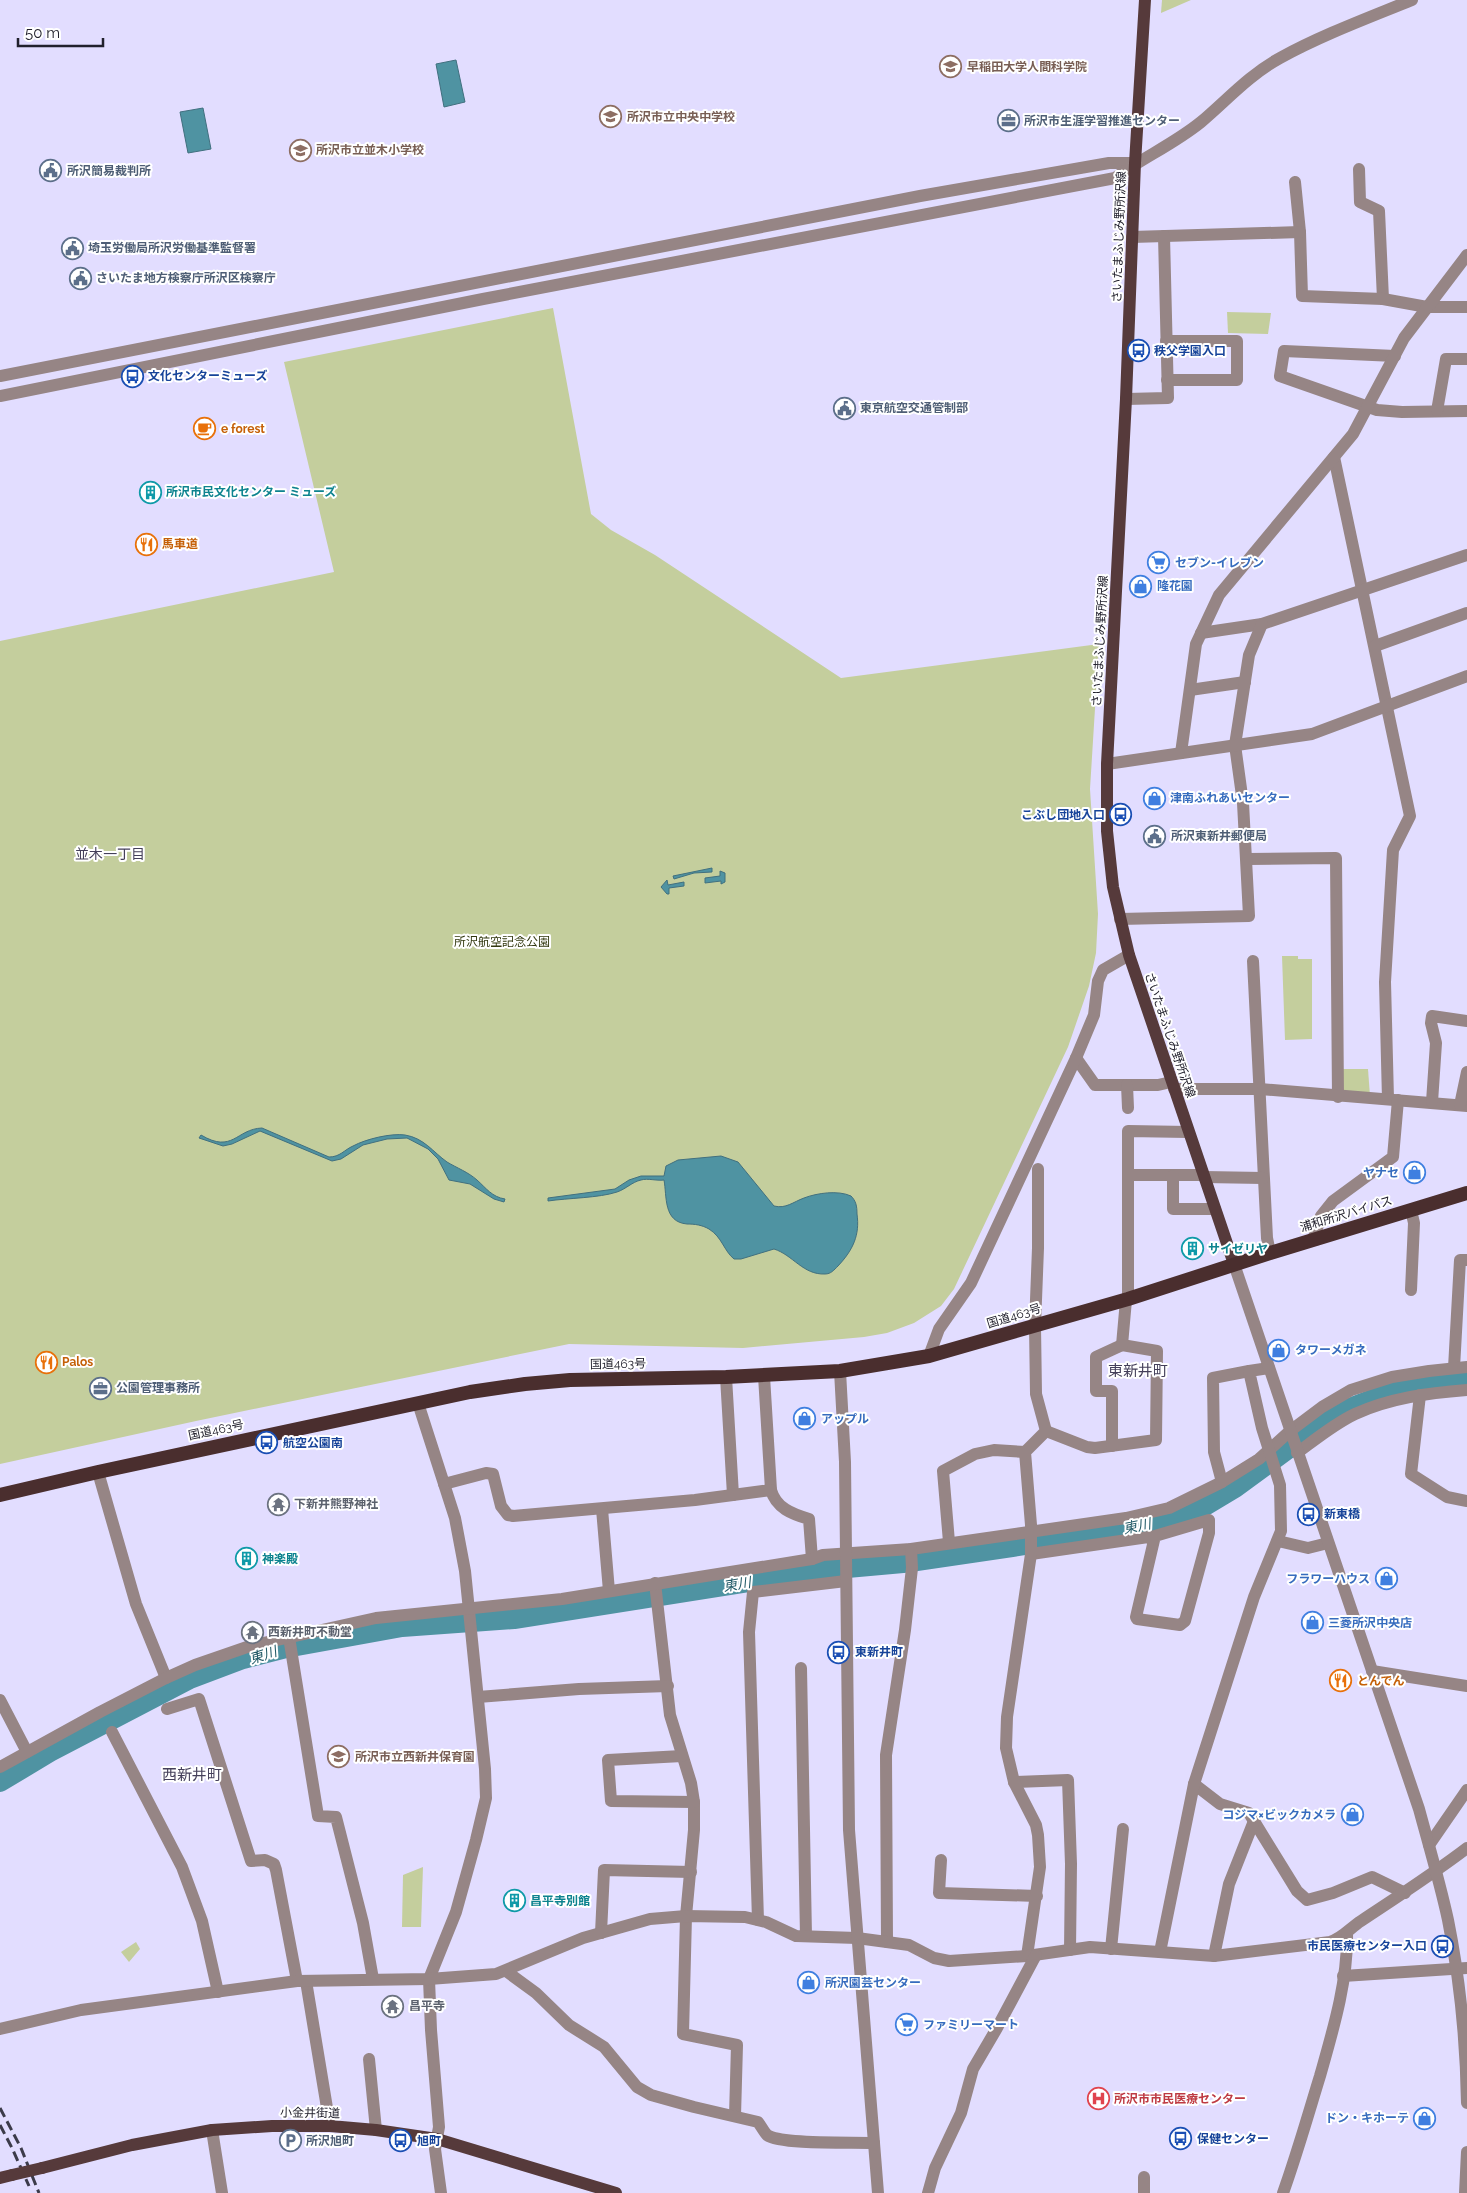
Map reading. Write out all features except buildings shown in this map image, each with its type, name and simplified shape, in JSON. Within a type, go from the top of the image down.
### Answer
[{"type":"highway","name":"浦和所沢バイパス","points":[[1234,1264],[1467,1193]]},
{"type":"highway","name":"国道463号","points":[[0,1495],[470,1392],[525,1384],[618,1378],[764,1376],[840,1371],[929,1356],[1127,1299],[1234,1264]]},
{"type":"main road","name":"さいたまふじみ野所沢線","points":[[1145,0],[1135,163],[1126,398],[1107,764],[1107,831],[1113,887],[1129,955],[1234,1264]]},
{"type":"main road","name":"小金井街道","points":[[6,2177],[132,2145],[212,2130],[272,2126],[330,2126],[376,2130],[437,2139],[616,2193]]},
{"type":"street","points":[[0,396],[483,299],[1115,178],[1135,163],[1180,138],[1251,76],[1281,57],[1332,33],[1412,0]]},
{"type":"street","points":[[0,376],[920,196],[1109,163],[1135,163]]},
{"type":"street","points":[[1359,168],[1360,202],[1378,211],[1383,299]]},
{"type":"street","points":[[1295,182],[1300,232],[1302,296],[1383,299],[1427,307],[1467,308]]},
{"type":"street","points":[[1132,237],[1300,232]]},
{"type":"street","points":[[1126,398],[1168,398],[1164,236]]},
{"type":"street","points":[[1181,752],[1196,644],[1223,589],[1353,434],[1404,338],[1467,255]]},
{"type":"street","points":[[1166,341],[1237,341],[1237,380],[1167,380]]},
{"type":"street","points":[[1395,356],[1284,351],[1280,376],[1367,408],[1402,412],[1467,411]]},
{"type":"street","points":[[1437,412],[1446,359],[1467,359]]},
{"type":"street","points":[[1313,1240],[1320,1216],[1333,1200],[1393,1157],[1393,1100],[1385,982],[1393,850],[1410,816],[1334,457]]},
{"type":"street","points":[[1201,633],[1262,624],[1467,555]]},
{"type":"street","points":[[1375,646],[1467,613]]},
{"type":"street","points":[[1120,919],[1249,916],[1248,859],[1235,745],[1249,655],[1262,624]]},
{"type":"street","points":[[1107,764],[1312,734],[1467,676]]},
{"type":"street","points":[[1190,690],[1245,682]]},
{"type":"street","points":[[1248,859],[1336,858],[1338,1097]]},
{"type":"street","points":[[929,1356],[939,1329],[971,1283],[1076,1058],[1094,1015],[1098,981],[1103,970],[1129,955]]},
{"type":"street","points":[[1253,961],[1267,1238],[1270,1253]]},
{"type":"street","points":[[1432,1102],[1436,1043],[1431,1023],[1432,1016],[1467,1021]]},
{"type":"street","points":[[1076,1058],[1095,1085],[1127,1084],[1260,1090],[1464,1106],[1467,1072]]},
{"type":"street","points":[[1127,1084],[1128,1108]]},
{"type":"street","points":[[1122,1345],[1127,1299],[1128,1131],[1188,1132]]},
{"type":"street","points":[[1038,1169],[1038,1248],[1035,1326],[1036,1394],[1046,1431]]},
{"type":"street","points":[[1129,1175],[1264,1178]]},
{"type":"street","points":[[1173,1176],[1173,1209],[1214,1209]]},
{"type":"street","points":[[1410,1290],[1414,1223],[1412,1210]]},
{"type":"street","points":[[1031,1543],[1168,1508],[1222,1482],[1271,1451],[1322,1406],[1351,1390],[1392,1378],[1460,1367],[1460,1260],[1467,1260]]},
{"type":"street","points":[[1234,1264],[1372,1671],[1429,1846],[1462,1969],[1467,2103]]},
{"type":"street","points":[[1046,1431],[1087,1447],[1112,1446],[1156,1440],[1157,1351],[1122,1345],[1096,1357],[1096,1391],[1112,1391],[1112,1446]]},
{"type":"street","points":[[1222,1482],[1214,1452],[1213,1378],[1269,1368]]},
{"type":"street","points":[[840,1371],[845,1462],[848,1830],[878,2193]]},
{"type":"street","points":[[1160,1952],[1194,1784],[1248,1615],[1281,1531],[1281,1500],[1276,1468],[1262,1428],[1249,1371]]},
{"type":"street","points":[[764,1376],[773,1498],[794,1515],[809,1519],[812,1560]]},
{"type":"street","points":[[726,1377],[733,1495]]},
{"type":"street","points":[[1297,1452],[1354,1414],[1397,1399],[1467,1390]]},
{"type":"street","points":[[1420,1395],[1410,1474],[1447,1496],[1467,1501]]},
{"type":"street","points":[[418,1403],[460,1538],[485,1769],[484,1805],[458,1904],[429,1979],[439,2127],[435,2149],[441,2193]]},
{"type":"street","points":[[928,2193],[935,2168],[961,2113],[973,2069],[998,2028],[1031,1956],[1040,1866],[1038,1835],[1033,1818],[1014,1782],[1006,1748],[1008,1717],[1031,1543],[1026,1452],[1046,1431]]},
{"type":"street","points":[[949,1542],[943,1471],[975,1454],[994,1450],[1026,1452]]},
{"type":"street","points":[[98,1472],[136,1604],[166,1678]]},
{"type":"street","points":[[444,1484],[486,1473],[493,1474],[500,1506],[508,1516],[602,1509],[771,1490]]},
{"type":"street","points":[[602,1509],[609,1591]]},
{"type":"street","points":[[0,1767],[166,1678],[226,1653],[376,1618],[469,1612],[562,1599],[812,1560],[822,1555],[846,1557],[911,1551],[949,1542],[1031,1543],[1155,1536],[1209,1520],[1208,1533],[1185,1620],[1180,1625],[1137,1619],[1136,1617],[1155,1536]]},
{"type":"street","points":[[1278,1541],[1308,1548],[1328,1543]]},
{"type":"street","points":[[887,1942],[886,1755],[905,1630],[912,1568],[911,1551]]},
{"type":"street","points":[[758,1920],[749,1640],[753,1592],[846,1578]]},
{"type":"street","points":[[656,1585],[672,1724],[694,1802],[686,1916],[683,2034],[736,2045],[735,2116]]},
{"type":"street","points":[[290,1639],[298,1702],[318,1816],[336,1817],[363,1923],[373,1979]]},
{"type":"street","points":[[801,1668],[806,1936]]},
{"type":"street","points":[[1372,1671],[1467,1686]]},
{"type":"street","points":[[478,1697],[579,1689],[668,1686]]},
{"type":"street","points":[[168,1709],[199,1699],[251,1861],[264,1860],[274,1864],[302,1981],[330,2126]]},
{"type":"street","points":[[0,1700],[26,1752]]},
{"type":"street","points":[[112,1732],[182,1867],[202,1921],[218,1992]]},
{"type":"street","points":[[682,1756],[608,1760],[612,1801],[694,1802]]},
{"type":"street","points":[[1014,1782],[1068,1780],[1071,1864],[1070,1950]]},
{"type":"street","points":[[1194,1784],[1220,1804],[1249,1813],[1297,1892],[1307,1900],[1333,1893],[1372,1877],[1405,1893]]},
{"type":"street","points":[[1429,1846],[1467,1790]]},
{"type":"street","points":[[1214,1956],[1229,1884],[1254,1821]]},
{"type":"street","points":[[1111,1949],[1123,1829]]},
{"type":"street","points":[[0,2028],[81,2010],[302,1981],[429,1979],[496,1974],[540,1955],[601,1933],[650,1919],[686,1916],[745,1917],[758,1920],[791,1934],[857,1938],[908,1945],[934,1958],[949,1961],[1031,1956],[1090,1946],[1214,1956],[1330,1942],[1338,1940],[1353,1926],[1436,1872],[1467,1848]]},
{"type":"street","points":[[941,1860],[940,1893],[1037,1896]]},
{"type":"street","points":[[601,1933],[604,1870],[690,1872]]},
{"type":"street","points":[[1283,2193],[1329,2044],[1343,1976],[1347,1933]]},
{"type":"street","points":[[1343,1976],[1462,1969]]},
{"type":"street","points":[[506,1970],[536,1993],[568,2025],[604,2047],[637,2087],[651,2094],[694,2107],[758,2122],[766,2134],[773,2138],[790,2141],[874,2143]]},
{"type":"street","points":[[369,2059],[376,2130]]},
{"type":"street","points":[[212,2130],[222,2193]]},
{"type":"street","points":[[1466,2193],[1467,2152]]},
{"type":"street","points":[[1144,2177],[1144,2193]]},
{"type":"green space","points":[[1162,0],[1191,0],[1161,13]]},
{"type":"green space","name":"所沢航空記念公園","points":[[553,308],[591,514],[611,530],[655,555],[841,678],[1099,644],[1090,789],[1098,914],[1096,953],[1089,986],[1068,1047],[954,1289],[941,1306],[914,1323],[887,1333],[864,1337],[743,1348],[569,1344],[196,1421],[0,1464],[0,641],[334,572],[284,362]]},
{"type":"green space","points":[[1227,312],[1271,313],[1268,334],[1228,333]]},
{"type":"green space","points":[[1282,956],[1298,956],[1298,959],[1312,959],[1312,1039],[1285,1040]]},
{"type":"green space","points":[[1341,1069],[1368,1069],[1370,1096],[1342,1095]]},
{"type":"green space","points":[[423,1867],[421,1927],[402,1927],[403,1875]]},
{"type":"green space","points":[[136,1942],[140,1949],[129,1962],[121,1952]]},
{"type":"shaded area","points":[[456,60],[465,102],[444,107],[436,64]]},
{"type":"shaded area","points":[[203,108],[211,149],[188,153],[180,112]]},
{"type":"shaded area","points":[[712,868],[712,872],[694,873],[674,879],[673,876]]},
{"type":"shaded area","points":[[720,871],[725,873],[725,882],[721,884],[721,881],[705,883],[705,878],[720,876]]},
{"type":"shaded area","points":[[667,880],[668,885],[684,882],[684,886],[669,888],[669,894],[667,894],[661,887]]},
{"type":"shaded area","points":[[262,1128],[329,1157],[339,1155],[358,1143],[379,1137],[405,1135],[412,1137],[423,1142],[447,1162],[474,1177],[493,1194],[505,1199],[504,1202],[494,1199],[470,1184],[449,1180],[438,1159],[428,1149],[407,1138],[387,1139],[363,1145],[341,1159],[332,1161],[260,1131],[232,1144],[223,1146],[199,1138],[201,1135],[220,1142],[228,1141],[253,1129]]},
{"type":"shaded area","points":[[721,1156],[738,1162],[774,1206],[786,1206],[804,1198],[821,1194],[840,1193],[851,1196],[857,1209],[856,1235],[848,1254],[838,1266],[829,1273],[817,1273],[804,1268],[774,1249],[741,1259],[734,1259],[717,1236],[709,1229],[679,1222],[674,1219],[666,1200],[664,1180],[644,1179],[610,1194],[548,1201],[548,1198],[615,1189],[629,1180],[641,1176],[664,1176],[666,1166],[678,1160]]},
{"type":"waterway","name":"東川","points":[[0,1782],[50,1752],[190,1679],[243,1659],[286,1648],[402,1627],[514,1619],[825,1570],[903,1563],[1012,1547],[1138,1527],[1195,1512],[1235,1488],[1337,1413],[1388,1393],[1467,1379]]},
{"type":"railway","points":[[0,2108],[21,2148],[39,2193]]},
{"type":"railway","points":[[0,2125],[29,2186]]},
{"type":"place","name":"早稲田大学人間科学院","points":[[951,67]]},
{"type":"place","name":"所沢市立中央中学校","points":[[611,117]]},
{"type":"place","name":"所沢市生涯学習推進センター","points":[[1008,121]]},
{"type":"place","name":"所沢市立並木小学校","points":[[300,150]]},
{"type":"place","name":"所沢簡易裁判所","points":[[51,171]]},
{"type":"place","name":"埼玉労働局所沢労働基準監督署","points":[[72,248]]},
{"type":"place","name":"さいたま地方検察庁所沢区検察庁","points":[[80,278]]},
{"type":"place","name":"秩父学園入口","points":[[1138,351]]},
{"type":"place","name":"文化センターミューズ","points":[[132,376]]},
{"type":"place","name":"東京航空交通管制部","points":[[844,408]]},
{"type":"place","name":"e forest","points":[[205,429]]},
{"type":"place","name":"所沢市民文化センター ミューズ","points":[[150,492]]},
{"type":"place","name":"馬車道","points":[[146,544]]},
{"type":"place","name":"セブン-イレブン","points":[[1159,563]]},
{"type":"place","name":"隆花園","points":[[1141,586]]},
{"type":"place","name":"津南ふれあいセンター","points":[[1154,798]]},
{"type":"place","name":"こぶし団地入口","points":[[1121,815]]},
{"type":"place","name":"所沢東新井郵便局","points":[[1155,836]]},
{"type":"place","name":"ヤナセ","points":[[1415,1173]]},
{"type":"place","name":"サイゼリヤ","points":[[1192,1249]]},
{"type":"place","name":"タワーメガネ","points":[[1279,1350]]},
{"type":"place","name":"Palos","points":[[46,1362]]},
{"type":"place","name":"公園管理事務所","points":[[100,1388]]},
{"type":"place","name":"アップル","points":[[805,1419]]},
{"type":"place","name":"航空公園南","points":[[267,1443]]},
{"type":"place","name":"下新井熊野神社","points":[[278,1504]]},
{"type":"place","name":"新東橋","points":[[1308,1514]]},
{"type":"place","name":"神楽殿","points":[[246,1559]]},
{"type":"place","name":"フラワーハウス","points":[[1386,1579]]},
{"type":"place","name":"三菱所沢中央店","points":[[1312,1623]]},
{"type":"place","name":"西新井町不動堂","points":[[252,1632]]},
{"type":"place","name":"東新井町","points":[[839,1652]]},
{"type":"place","name":"とんでん","points":[[1341,1681]]},
{"type":"place","name":"所沢市立西新井保育園","points":[[339,1757]]},
{"type":"place","name":"コジマ×ビックカメラ","points":[[1352,1815]]},
{"type":"place","name":"昌平寺別館","points":[[514,1901]]},
{"type":"place","name":"市民医療センター入口","points":[[1443,1946]]},
{"type":"place","name":"所沢園芸センター","points":[[809,1983]]},
{"type":"place","name":"昌平寺","points":[[393,2006]]},
{"type":"place","name":"ファミリーマート","points":[[907,2025]]},
{"type":"place","name":"所沢市市民医療センター","points":[[1098,2099]]},
{"type":"place","name":"ドン・キホーテ","points":[[1425,2118]]},
{"type":"place","name":"保健センター","points":[[1181,2139]]},
{"type":"place","name":"所沢旭町","points":[[290,2141]]},
{"type":"place","name":"旭町","points":[[401,2141]]},
{"type":"district","name":"並木一丁目","points":[[110,854]]},
{"type":"district","name":"東新井町","points":[[1138,1371]]},
{"type":"district","name":"西新井町","points":[[192,1775]]}]
